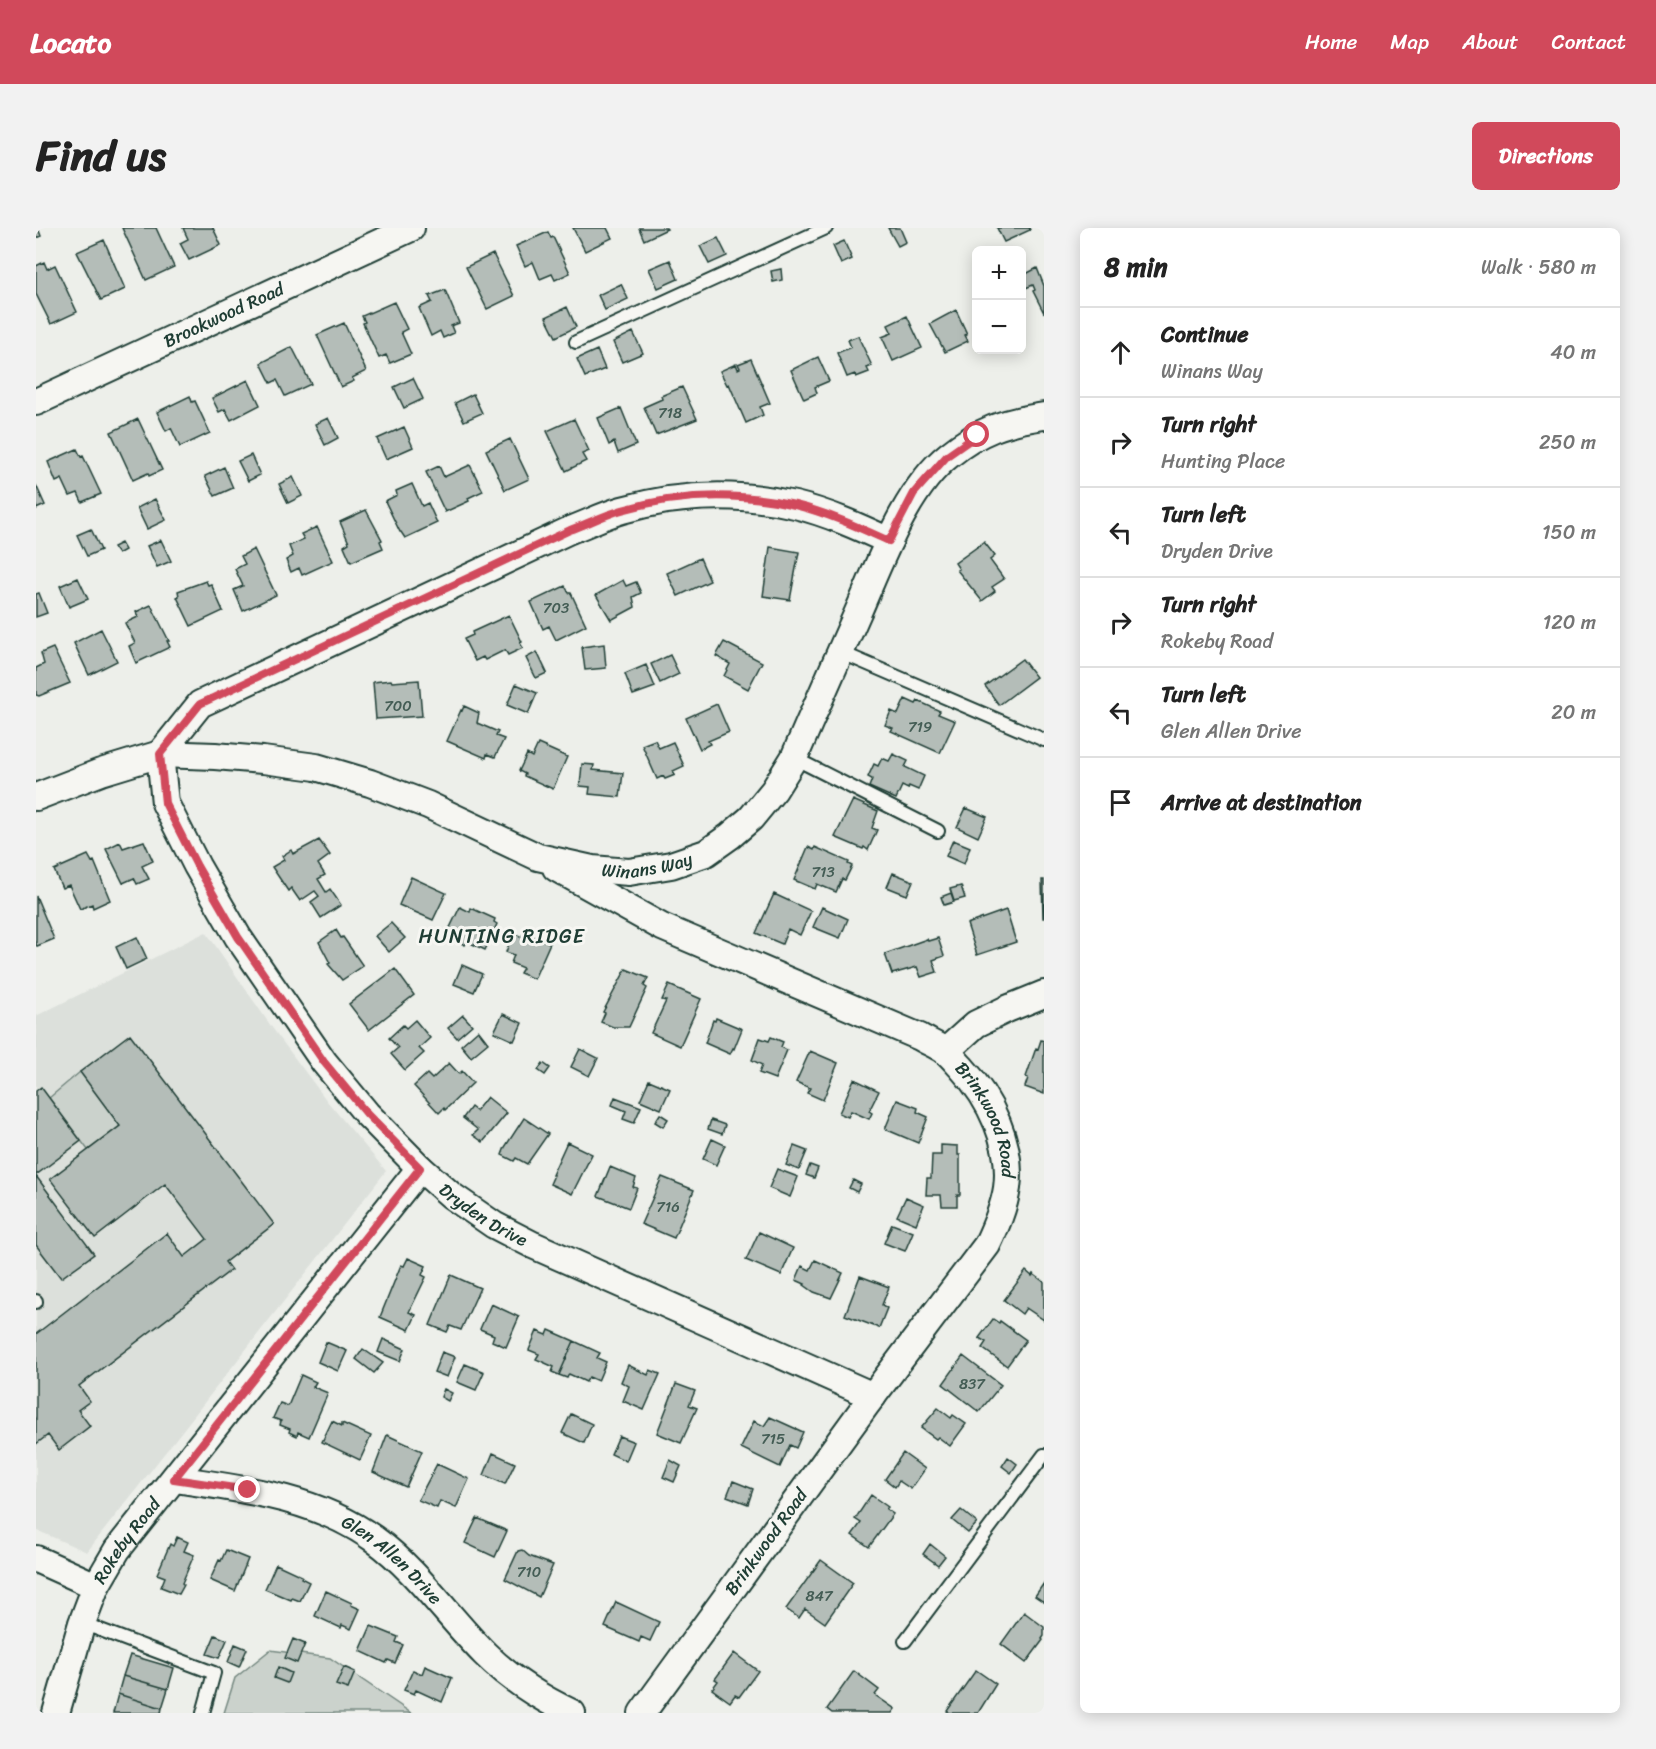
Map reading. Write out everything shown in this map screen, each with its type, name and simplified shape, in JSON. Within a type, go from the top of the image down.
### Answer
[{"type":"street","name":"Brookwood Road","points":[[36,402],[411,228]]},
{"type":"street","name":"Winans Way","points":[[36,797],[101,772],[160,754],[234,757],[316,767],[370,783],[428,805],[538,857],[592,869],[629,872],[670,865],[706,853],[751,818],[774,790],[794,758],[889,541],[914,493],[947,456],[977,435],[1012,421],[1044,416]]},
{"type":"street","points":[[160,754],[200,704],[570,530],[620,510],[668,500],[712,496],[757,498],[796,505],[832,517],[889,541]]},
{"type":"street","name":"Dryden Drive","points":[[160,754],[165,803],[197,866],[238,937],[324,1062],[367,1114],[420,1168],[460,1202],[494,1225],[533,1245],[873,1396]]},
{"type":"street","name":"Brinkwood Road","points":[[538,857],[587,887],[662,927],[920,1037],[946,1051],[965,1071],[985,1098],[999,1125],[1006,1156],[1007,1187],[999,1218],[987,1245],[873,1396],[642,1713]]},
{"type":"street","points":[[946,1051],[976,1024],[1044,994]]},
{"type":"street","name":"Rokeby Road","points":[[56,1713],[82,1623],[96,1586],[117,1550],[420,1168]]},
{"type":"street","name":"Glen Allen Drive","points":[[174,1479],[248,1490],[297,1502],[335,1515],[374,1539],[405,1566],[486,1655],[511,1677],[540,1698],[572,1713]]},
{"type":"street","points":[[36,1559],[96,1586]]},
{"type":"lane","points":[[576,342],[826,228]]},
{"type":"lane","points":[[840,652],[1044,740]]},
{"type":"lane","points":[[794,758],[938,831]]},
{"type":"lane","points":[[905,1641],[1044,1455]]},
{"type":"lane","points":[[82,1623],[214,1673],[203,1713]]},
{"type":"shaded area","points":[[206,932],[273,1029],[327,1101],[386,1171],[87,1552],[36,1530],[36,1016]]},
{"type":"shaded area","points":[[80,1072],[120,1126],[88,1150],[49,1098]]},
{"type":"shaded area","points":[[270,1650],[330,1658],[411,1713],[224,1713],[235,1678]]},
{"type":"building","points":[[36,228],[41,236],[36,238]]},
{"type":"building","points":[[122,228],[156,228],[174,267],[146,280]]},
{"type":"building","points":[[183,228],[213,228],[221,245],[189,260],[180,243],[188,239]]},
{"type":"building","points":[[573,228],[607,228],[612,238],[585,251]]},
{"type":"building","points":[[639,228],[666,228],[667,229],[644,240]]},
{"type":"building","points":[[888,228],[900,228],[906,242],[898,246]]},
{"type":"building","points":[[997,228],[1029,228],[1030,230],[1004,242]]},
{"type":"building","points":[[548,232],[551,238],[553,237],[570,273],[555,280],[552,274],[540,279],[533,262],[525,266],[516,246]]},
{"type":"building","points":[[718,238],[727,256],[709,264],[700,246]]},
{"type":"building","points":[[104,240],[125,289],[101,300],[77,252]]},
{"type":"building","points":[[844,241],[852,259],[841,264],[833,246]]},
{"type":"building","points":[[493,254],[514,296],[487,309],[466,267]]},
{"type":"building","points":[[670,260],[678,279],[658,288],[649,269]]},
{"type":"building","points":[[44,262],[47,269],[55,265],[77,312],[51,324],[36,294],[36,266]]},
{"type":"building","points":[[1037,268],[1044,286],[1044,313],[1033,291],[1035,290],[1033,285],[1026,288],[1026,274]]},
{"type":"building","points":[[781,269],[782,280],[773,282],[771,271]]},
{"type":"building","points":[[621,284],[628,299],[605,310],[598,295]]},
{"type":"building","points":[[445,290],[459,323],[451,326],[454,333],[443,338],[440,331],[431,336],[419,308],[432,302],[429,296]]},
{"type":"building","points":[[394,302],[407,329],[401,332],[411,354],[390,363],[386,355],[379,358],[362,316]]},
{"type":"building","points":[[567,307],[576,327],[556,337],[546,317]]},
{"type":"building","points":[[956,310],[968,341],[945,352],[930,324]]},
{"type":"building","points":[[907,316],[922,348],[893,361],[882,337],[892,333],[888,325]]},
{"type":"building","points":[[344,323],[366,371],[352,378],[354,381],[341,387],[317,335]]},
{"type":"building","points":[[633,332],[643,353],[622,362],[613,342]]},
{"type":"building","points":[[858,336],[872,366],[867,368],[869,372],[856,377],[855,374],[847,377],[837,353],[851,347],[848,340]]},
{"type":"building","points":[[292,347],[311,384],[285,396],[277,380],[271,383],[261,363]]},
{"type":"building","points":[[597,350],[605,369],[585,377],[577,359]]},
{"type":"building","points":[[818,357],[829,381],[815,387],[817,393],[804,399],[791,370]]},
{"type":"building","points":[[751,359],[770,403],[760,407],[763,415],[746,423],[729,384],[727,385],[720,371],[736,364],[738,369],[740,368],[738,364]]},
{"type":"building","points":[[413,378],[423,399],[404,408],[394,387]]},
{"type":"building","points":[[248,380],[260,405],[231,420],[225,409],[219,412],[212,398]]},
{"type":"building","points":[[682,387],[697,419],[656,435],[644,407],[662,399],[661,396]]},
{"type":"building","points":[[473,394],[482,413],[464,421],[455,403]]},
{"type":"building","points":[[190,396],[192,402],[195,401],[210,433],[180,447],[171,428],[166,431],[157,412]]},
{"type":"building","points":[[621,408],[636,445],[618,453],[614,442],[609,445],[598,418]]},
{"type":"building","points":[[328,418],[338,438],[325,445],[315,424]]},
{"type":"building","points":[[138,419],[162,470],[133,480],[111,432]]},
{"type":"building","points":[[574,419],[589,451],[582,454],[586,461],[566,471],[547,431]]},
{"type":"building","points":[[404,427],[413,447],[386,459],[377,439]]},
{"type":"building","points":[[510,439],[529,479],[505,490],[486,450]]},
{"type":"building","points":[[77,449],[81,457],[83,456],[101,494],[82,502],[78,493],[70,496],[62,479],[56,482],[48,462]]},
{"type":"building","points":[[251,455],[260,475],[248,481],[238,461]]},
{"type":"building","points":[[470,465],[483,491],[468,498],[469,501],[445,512],[426,472],[439,466],[444,477]]},
{"type":"building","points":[[224,467],[233,488],[215,496],[205,476]]},
{"type":"building","points":[[293,477],[302,496],[288,503],[279,484]]},
{"type":"building","points":[[412,484],[422,506],[428,503],[437,523],[405,538],[385,501],[397,495],[396,491]]},
{"type":"building","points":[[36,485],[45,505],[36,509]]},
{"type":"building","points":[[155,499],[166,520],[147,529],[137,508]]},
{"type":"building","points":[[366,510],[382,540],[380,541],[383,548],[351,562],[344,546],[349,543],[340,522]]},
{"type":"building","points":[[317,527],[333,561],[302,575],[299,568],[291,572],[286,560],[293,556],[289,546],[304,539],[301,534]]},
{"type":"building","points":[[91,529],[101,550],[87,556],[77,535]]},
{"type":"building","points":[[161,540],[171,561],[157,567],[147,546]]},
{"type":"building","points":[[984,542],[995,556],[990,560],[1004,579],[992,587],[995,591],[982,601],[957,570],[959,569],[955,563]]},
{"type":"building","points":[[121,543],[125,550],[118,554],[113,547]]},
{"type":"building","points":[[770,547],[799,552],[790,600],[763,596]]},
{"type":"building","points":[[254,549],[276,595],[243,611],[234,590],[243,586],[235,569],[245,564],[241,556]]},
{"type":"building","points":[[700,558],[710,581],[678,596],[667,573]]},
{"type":"building","points":[[78,578],[88,599],[69,607],[60,586]]},
{"type":"building","points":[[623,580],[626,586],[636,582],[641,593],[633,597],[635,607],[611,620],[596,595]]},
{"type":"building","points":[[206,581],[208,585],[211,584],[223,611],[191,626],[177,597],[179,596],[178,591]]},
{"type":"building","points":[[565,586],[571,593],[586,625],[556,640],[549,626],[543,629],[531,602]]},
{"type":"building","points":[[39,593],[47,613],[36,617],[36,594]]},
{"type":"building","points":[[151,605],[170,647],[136,663],[129,646],[135,643],[125,623],[138,617],[136,612]]},
{"type":"building","points":[[509,615],[523,648],[508,655],[505,650],[485,660],[483,657],[475,661],[464,639],[473,635],[472,632]]},
{"type":"building","points":[[101,629],[117,661],[89,675],[74,643]]},
{"type":"building","points":[[724,642],[762,662],[748,689],[724,676],[730,664],[716,656]]},
{"type":"building","points":[[604,644],[606,668],[585,670],[582,647]]},
{"type":"building","points":[[53,648],[70,683],[39,696],[36,695],[36,668],[44,664],[41,653]]},
{"type":"building","points":[[537,652],[547,673],[536,678],[526,658]]},
{"type":"building","points":[[670,655],[679,674],[660,683],[651,664]]},
{"type":"building","points":[[1022,659],[1036,677],[999,705],[985,686]]},
{"type":"building","points":[[646,665],[655,687],[633,695],[625,674]]},
{"type":"building","points":[[391,680],[392,682],[419,680],[422,716],[376,719],[373,682]]},
{"type":"building","points":[[516,684],[537,693],[528,714],[507,705]]},
{"type":"building","points":[[905,699],[916,704],[918,701],[940,711],[938,714],[955,721],[940,753],[891,731],[893,728],[885,725],[891,711],[898,714]]},
{"type":"building","points":[[717,704],[729,732],[708,741],[710,744],[700,749],[686,718]]},
{"type":"building","points":[[464,706],[479,713],[477,723],[498,732],[496,736],[504,739],[495,757],[487,754],[486,758],[447,741]]},
{"type":"building","points":[[655,740],[659,748],[673,742],[684,766],[673,771],[675,775],[657,779],[642,745]]},
{"type":"building","points":[[538,744],[567,757],[553,789],[524,776],[525,774],[519,771],[527,754],[532,757]]},
{"type":"building","points":[[893,754],[908,761],[905,767],[924,776],[918,790],[902,786],[896,799],[869,787],[872,779],[868,777],[874,764],[878,766],[882,758],[889,761]]},
{"type":"building","points":[[582,764],[594,765],[593,770],[623,773],[620,797],[589,794],[590,787],[580,786]]},
{"type":"building","points":[[853,800],[878,811],[872,828],[877,830],[868,850],[835,837]]},
{"type":"building","points":[[966,808],[987,817],[978,837],[957,827]]},
{"type":"building","points":[[319,840],[330,855],[318,864],[325,875],[318,879],[326,892],[330,889],[341,905],[321,918],[311,902],[319,896],[315,891],[300,901],[291,888],[288,891],[272,867],[284,860],[282,856],[291,850],[293,854]]},
{"type":"building","points":[[953,840],[970,847],[964,864],[946,856]]},
{"type":"building","points":[[144,841],[153,861],[142,866],[149,879],[137,884],[134,878],[123,883],[106,849],[120,842],[123,848]]},
{"type":"building","points":[[808,847],[814,850],[815,847],[849,862],[848,864],[852,866],[836,892],[817,884],[815,889],[794,880]]},
{"type":"building","points":[[88,855],[92,862],[94,861],[110,900],[93,908],[92,904],[80,909],[69,885],[62,888],[54,870]]},
{"type":"building","points":[[893,873],[913,881],[907,895],[887,887]]},
{"type":"building","points":[[411,877],[446,893],[433,920],[399,905]]},
{"type":"building","points":[[1042,880],[1044,880],[1044,918],[1043,918]]},
{"type":"building","points":[[961,886],[965,898],[954,901],[950,889]]},
{"type":"building","points":[[951,893],[954,902],[944,905],[941,897]]},
{"type":"building","points":[[774,894],[811,911],[800,935],[788,929],[782,944],[756,933]]},
{"type":"building","points":[[36,896],[54,939],[37,946],[36,945]]},
{"type":"building","points":[[460,907],[470,912],[471,908],[495,919],[494,922],[497,924],[485,950],[470,943],[472,940],[468,939],[465,945],[446,936]]},
{"type":"building","points":[[822,907],[848,919],[840,938],[813,927]]},
{"type":"building","points":[[1006,910],[1016,942],[977,955],[967,924]]},
{"type":"building","points":[[391,923],[405,938],[389,952],[375,936]]},
{"type":"building","points":[[336,930],[363,966],[342,980],[328,964],[330,963],[319,942]]},
{"type":"building","points":[[513,933],[522,937],[524,933],[550,943],[534,979],[520,973],[523,968],[511,963],[514,955],[506,952]]},
{"type":"building","points":[[137,937],[147,959],[126,969],[116,947]]},
{"type":"building","points":[[938,938],[944,956],[933,960],[937,972],[921,977],[917,967],[892,974],[885,954],[927,939],[928,941]]},
{"type":"building","points":[[462,965],[482,974],[474,992],[454,984]]},
{"type":"building","points":[[395,969],[414,995],[369,1030],[349,1004]]},
{"type":"building","points":[[626,969],[648,978],[644,986],[647,988],[629,1027],[613,1027],[601,1022],[605,1013],[603,1012]]},
{"type":"building","points":[[669,985],[701,999],[680,1046],[651,1033],[666,1001],[662,1000]]},
{"type":"building","points":[[503,1014],[522,1023],[514,1041],[494,1032]]},
{"type":"building","points":[[463,1015],[472,1025],[457,1038],[448,1028]]},
{"type":"building","points":[[716,1018],[742,1029],[730,1054],[705,1043],[713,1020],[715,1021]]},
{"type":"building","points":[[415,1020],[430,1038],[419,1048],[424,1053],[405,1070],[391,1054],[398,1048],[389,1038],[403,1025],[406,1028]]},
{"type":"building","points":[[478,1030],[488,1043],[471,1057],[461,1045]]},
{"type":"building","points":[[130,1034],[274,1224],[225,1262],[231,1270],[79,1386],[90,1401],[78,1410],[90,1426],[59,1450],[48,1435],[36,1444],[36,1334],[167,1233],[184,1257],[207,1239],[165,1184],[95,1238],[50,1179],[120,1126],[80,1072]]},
{"type":"building","points":[[771,1037],[783,1042],[781,1047],[787,1050],[775,1079],[759,1073],[762,1065],[752,1060],[760,1038],[769,1041]]},
{"type":"building","points":[[1041,1040],[1044,1041],[1044,1094],[1025,1087],[1028,1078],[1026,1077]]},
{"type":"building","points":[[580,1049],[598,1058],[589,1076],[571,1067]]},
{"type":"building","points":[[810,1051],[838,1063],[823,1100],[807,1093],[810,1088],[796,1082]]},
{"type":"building","points":[[449,1063],[459,1074],[462,1071],[473,1083],[439,1113],[414,1086],[427,1074],[432,1079]]},
{"type":"building","points":[[543,1063],[550,1068],[545,1075],[538,1070]]},
{"type":"building","points":[[854,1079],[879,1091],[869,1111],[872,1113],[869,1119],[851,1111],[848,1117],[839,1113]]},
{"type":"building","points":[[649,1080],[670,1089],[661,1109],[640,1100]]},
{"type":"building","points":[[41,1087],[81,1141],[36,1175],[36,1091]]},
{"type":"building","points":[[487,1097],[507,1113],[483,1142],[473,1135],[478,1130],[463,1118],[471,1107],[476,1111]]},
{"type":"building","points":[[615,1097],[641,1107],[634,1123],[623,1119],[626,1111],[612,1105]]},
{"type":"building","points":[[897,1100],[918,1108],[917,1112],[928,1117],[918,1143],[885,1129]]},
{"type":"building","points":[[660,1114],[668,1119],[663,1127],[655,1122]]},
{"type":"building","points":[[524,1118],[548,1134],[527,1164],[516,1158],[514,1161],[502,1155]]},
{"type":"building","points":[[711,1120],[725,1125],[722,1134],[708,1129]]},
{"type":"building","points":[[712,1139],[725,1145],[716,1165],[703,1159]]},
{"type":"building","points":[[567,1142],[592,1154],[572,1194],[550,1184]]},
{"type":"building","points":[[941,1145],[958,1146],[960,1195],[957,1195],[957,1206],[942,1206],[941,1195],[926,1195],[927,1178],[931,1178],[932,1155],[941,1155]]},
{"type":"building","points":[[794,1146],[807,1151],[799,1170],[786,1165]]},
{"type":"building","points":[[810,1165],[818,1168],[814,1178],[806,1175]]},
{"type":"building","points":[[610,1167],[636,1178],[633,1187],[637,1188],[629,1208],[598,1196]]},
{"type":"building","points":[[777,1169],[798,1177],[790,1197],[769,1188]]},
{"type":"building","points":[[36,1176],[94,1254],[61,1278],[36,1245]]},
{"type":"building","points":[[662,1177],[694,1190],[674,1238],[641,1224]]},
{"type":"building","points":[[853,1180],[861,1184],[857,1192],[849,1188]]},
{"type":"building","points":[[906,1197],[924,1205],[916,1224],[897,1216]]},
{"type":"building","points":[[892,1224],[913,1232],[905,1251],[884,1243]]},
{"type":"building","points":[[759,1232],[793,1248],[781,1275],[746,1260]]},
{"type":"building","points":[[408,1258],[426,1266],[422,1275],[426,1277],[409,1312],[416,1315],[409,1330],[380,1317],[401,1265],[404,1266]]},
{"type":"building","points":[[815,1260],[843,1273],[831,1298],[814,1292],[796,1280],[802,1266],[810,1270]]},
{"type":"building","points":[[1026,1271],[1044,1282],[1044,1320],[1026,1308],[1022,1314],[1004,1300]]},
{"type":"building","points":[[451,1275],[480,1288],[461,1330],[450,1326],[447,1332],[430,1325]]},
{"type":"building","points":[[860,1276],[889,1287],[882,1305],[887,1308],[879,1328],[845,1315]]},
{"type":"building","points":[[491,1304],[519,1317],[506,1347],[492,1341],[494,1335],[480,1329]]},
{"type":"building","points":[[993,1319],[999,1323],[1000,1321],[1026,1340],[1007,1366],[982,1348],[986,1342],[979,1338]]},
{"type":"building","points":[[549,1330],[574,1341],[559,1375],[552,1372],[554,1367],[536,1359],[539,1354],[529,1350],[537,1331],[547,1335]]},
{"type":"building","points":[[383,1339],[405,1349],[400,1361],[378,1352]]},
{"type":"building","points":[[574,1341],[600,1353],[597,1358],[606,1362],[598,1381],[589,1377],[586,1382],[569,1374],[567,1378],[559,1375]]},
{"type":"building","points":[[326,1342],[347,1351],[338,1371],[318,1362]]},
{"type":"building","points":[[363,1349],[383,1363],[374,1373],[356,1359]]},
{"type":"building","points":[[442,1352],[455,1357],[447,1377],[434,1372]]},
{"type":"building","points":[[963,1356],[1001,1385],[979,1412],[943,1384]]},
{"type":"building","points":[[465,1364],[484,1372],[476,1390],[457,1382]]},
{"type":"building","points":[[628,1365],[648,1375],[650,1370],[660,1374],[644,1410],[623,1401],[629,1386],[621,1382]]},
{"type":"building","points":[[301,1375],[316,1382],[313,1387],[328,1393],[309,1437],[298,1432],[297,1436],[289,1432],[290,1429],[280,1425],[281,1421],[273,1418],[280,1403],[288,1406]]},
{"type":"building","points":[[676,1384],[695,1391],[689,1405],[697,1408],[681,1443],[657,1433]]},
{"type":"building","points":[[444,1389],[452,1393],[448,1401],[441,1397]]},
{"type":"building","points":[[938,1408],[951,1418],[953,1415],[966,1424],[950,1446],[921,1428]]},
{"type":"building","points":[[571,1414],[592,1424],[584,1443],[562,1433]]},
{"type":"building","points":[[770,1417],[803,1432],[796,1448],[790,1445],[780,1467],[741,1448],[754,1421],[764,1426]]},
{"type":"building","points":[[332,1421],[371,1436],[360,1460],[322,1442]]},
{"type":"building","points":[[387,1435],[422,1451],[406,1487],[373,1472]]},
{"type":"building","points":[[619,1436],[634,1442],[626,1461],[611,1454]]},
{"type":"building","points":[[493,1453],[515,1463],[505,1484],[484,1475]]},
{"type":"building","points":[[903,1453],[925,1469],[911,1489],[899,1481],[895,1487],[885,1479]]},
{"type":"building","points":[[1008,1457],[1017,1464],[1011,1473],[1002,1466]]},
{"type":"building","points":[[670,1460],[681,1466],[674,1482],[663,1477]]},
{"type":"building","points":[[437,1464],[469,1479],[456,1508],[440,1501],[437,1508],[418,1500]]},
{"type":"building","points":[[733,1481],[753,1489],[748,1504],[727,1496]]},
{"type":"building","points":[[871,1495],[888,1507],[886,1509],[893,1514],[869,1547],[852,1535],[861,1523],[855,1519]]},
{"type":"building","points":[[961,1510],[977,1523],[968,1533],[952,1520]]},
{"type":"building","points":[[477,1518],[507,1531],[495,1557],[465,1543]]},
{"type":"building","points":[[177,1537],[188,1542],[184,1551],[194,1555],[179,1594],[161,1587],[165,1577],[157,1574],[170,1544],[173,1546]]},
{"type":"building","points":[[930,1544],[945,1556],[938,1565],[923,1554]]},
{"type":"building","points":[[226,1550],[248,1559],[235,1591],[210,1580]]},
{"type":"building","points":[[522,1550],[529,1556],[553,1565],[539,1597],[505,1579],[518,1551]]},
{"type":"building","points":[[821,1560],[853,1583],[825,1623],[805,1609],[799,1618],[786,1609]]},
{"type":"building","points":[[276,1564],[302,1576],[301,1578],[309,1582],[300,1601],[292,1598],[291,1600],[265,1589]]},
{"type":"building","points":[[1044,1583],[1044,1602],[1035,1596]]},
{"type":"building","points":[[326,1591],[360,1609],[351,1629],[342,1625],[341,1628],[315,1616]]},
{"type":"building","points":[[616,1602],[659,1622],[650,1641],[641,1637],[639,1642],[605,1627]]},
{"type":"building","points":[[1024,1612],[1044,1627],[1043,1640],[1026,1663],[1001,1644]]},
{"type":"building","points":[[371,1626],[398,1637],[396,1642],[403,1645],[395,1663],[388,1660],[386,1663],[360,1651]]},
{"type":"building","points":[[215,1635],[227,1640],[219,1658],[207,1654]]},
{"type":"building","points":[[293,1639],[305,1644],[297,1663],[285,1658]]},
{"type":"building","points":[[235,1644],[247,1649],[239,1667],[228,1662]]},
{"type":"building","points":[[734,1653],[758,1671],[739,1697],[735,1695],[730,1702],[712,1689],[718,1681],[715,1679]]},
{"type":"building","points":[[130,1655],[174,1668],[168,1689],[123,1676]]},
{"type":"building","points":[[425,1666],[452,1678],[442,1702],[416,1690],[414,1694],[404,1690],[413,1670],[422,1674]]},
{"type":"building","points":[[278,1667],[291,1673],[287,1683],[274,1678]]},
{"type":"building","points":[[344,1667],[355,1672],[348,1689],[336,1685]]},
{"type":"building","points":[[976,1670],[996,1684],[978,1713],[950,1713],[947,1711]]},
{"type":"building","points":[[854,1671],[879,1690],[875,1695],[895,1709],[892,1713],[832,1713],[827,1709]]},
{"type":"building","points":[[123,1676],[168,1689],[162,1708],[118,1694]]},
{"type":"building","points":[[118,1694],[162,1708],[161,1713],[113,1713]]},
{"type":"district","name":"HUNTING RIDGE","points":[[502,936]]},
{"type":"route","points":[[248,1490],[174,1479],[420,1168],[367,1114],[324,1062],[238,937],[197,866],[165,803],[160,754],[200,704],[570,530],[620,510],[668,500],[712,496],[757,498],[796,505],[842,520],[889,541],[914,493],[947,456],[977,435]]}]
